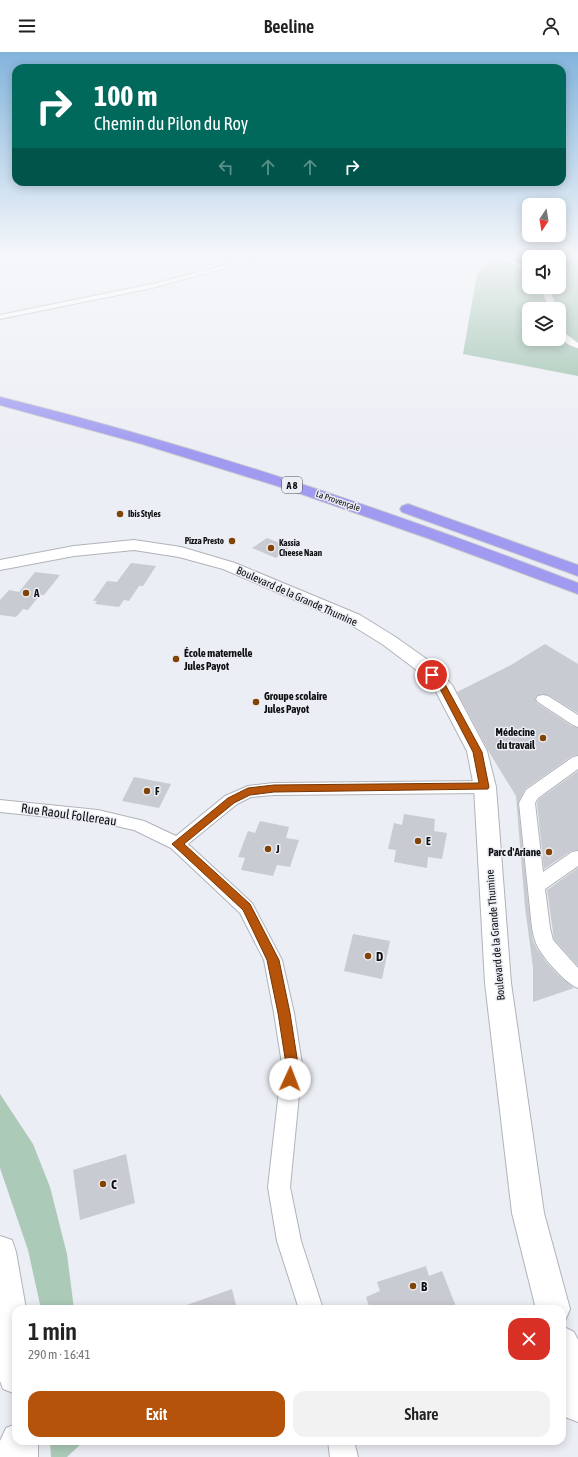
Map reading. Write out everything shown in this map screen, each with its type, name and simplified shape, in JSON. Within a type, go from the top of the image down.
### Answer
[{"type":"highway","points":[[0,390],[129,422],[264,462]]},
{"type":"highway","name":"La Provençale","points":[[0,401],[76,420],[262,475],[423,530],[578,589]]},
{"type":"highway","points":[[394,504],[578,571]]},
{"type":"street","points":[[566,338],[578,346]]},
{"type":"street","name":"Boulevard de la Grande Thumine","points":[[0,565],[74,551],[134,545],[181,552],[229,566],[354,619],[388,640],[421,664],[442,686],[477,752],[485,787],[498,983],[526,1205],[552,1305]]},
{"type":"street","points":[[543,699],[578,722]]},
{"type":"street","points":[[576,765],[532,794],[527,803],[541,928],[545,943],[561,963],[578,980]]},
{"type":"street","points":[[178,844],[231,800],[248,792],[274,789],[485,787]]},
{"type":"street","name":"Rue Raoul Follereau","points":[[0,806],[98,816],[138,825],[178,844],[246,908],[273,960],[284,1013],[292,1064],[278,1187],[289,1240],[310,1305]]},
{"type":"street","points":[[536,886],[578,857]]},
{"type":"street","points":[[0,1252],[12,1330]]},
{"type":"street","points":[[566,1359],[578,1404]]},
{"type":"street","points":[[19,1445],[19,1457]]},
{"type":"street","points":[[342,1445],[344,1457]]},
{"type":"green space","points":[[469,322],[522,322],[522,346],[566,346],[566,322],[578,322],[578,376],[463,354]]},
{"type":"green space","points":[[0,1094],[33,1144],[50,1187],[67,1254],[73,1305],[40,1305],[28,1250],[0,1168]]},
{"type":"green space","points":[[50,1445],[80,1445],[67,1457],[51,1457]]},
{"type":"building","name":"Kassia Cheese Naan","points":[[267,538],[290,547],[276,558],[252,548]]},
{"type":"building","points":[[131,563],[156,566],[143,586],[139,586],[129,601],[124,600],[119,607],[95,604],[97,601],[93,601],[107,581],[117,582]]},
{"type":"building","name":"A","points":[[35,572],[60,575],[44,595],[40,595],[28,610],[23,609],[16,617],[0,615],[0,600],[9,590],[19,592]]},
{"type":"building","points":[[545,644],[578,664],[578,713],[548,695],[538,695],[535,698],[537,703],[572,726],[578,728],[578,755],[572,756],[525,789],[518,803],[533,940],[537,949],[547,963],[559,976],[574,988],[533,1002],[533,968],[525,907],[516,796],[489,752],[457,692],[511,665]]},
{"type":"building","points":[[578,771],[578,850],[571,851],[544,869],[537,803],[539,799]]},
{"type":"building","name":"F","points":[[134,777],[171,784],[159,808],[122,801]]},
{"type":"building","name":"E","points":[[404,814],[435,819],[434,831],[447,833],[442,859],[428,857],[427,868],[394,862],[396,850],[388,849],[394,823],[402,825]]},
{"type":"building","name":"J","points":[[260,821],[289,827],[286,838],[299,840],[290,867],[277,865],[273,876],[241,870],[245,858],[238,857],[248,831],[255,833]]},
{"type":"building","points":[[578,868],[578,966],[554,939],[547,890]]},
{"type":"building","name":"D","points":[[353,934],[390,941],[382,979],[344,971]]},
{"type":"building","name":"C","points":[[126,1154],[135,1203],[80,1220],[73,1170]]},
{"type":"building","name":"B","points":[[426,1266],[429,1276],[442,1271],[455,1305],[369,1305],[366,1297],[380,1291],[377,1282]]},
{"type":"building","points":[[232,1289],[236,1305],[187,1305]]},
{"type":"place","name":"Ibis Styles","points":[[120,514]]},
{"type":"place","name":"Pizza Presto","points":[[232,541]]},
{"type":"place","name":"Kassia Cheese Naan","points":[[271,548]]},
{"type":"place","name":"A","points":[[26,593]]},
{"type":"place","name":"École maternelle Jules Payot","points":[[176,659]]},
{"type":"place","name":"Groupe scolaire Jules Payot","points":[[256,702]]},
{"type":"place","name":"Médecine du travail","points":[[543,738]]},
{"type":"place","name":"F","points":[[147,791]]},
{"type":"place","name":"E","points":[[418,841]]},
{"type":"place","name":"J","points":[[268,849]]},
{"type":"place","name":"Parc d'Ariane","points":[[549,852]]},
{"type":"place","name":"D","points":[[368,956]]},
{"type":"place","name":"C","points":[[103,1184]]},
{"type":"place","name":"B","points":[[413,1286]]},
{"type":"route","points":[[290,1079],[292,1064],[284,1013],[273,960],[246,908],[178,844],[231,800],[248,792],[274,789],[485,787],[477,752],[442,686],[432,675]]}]
